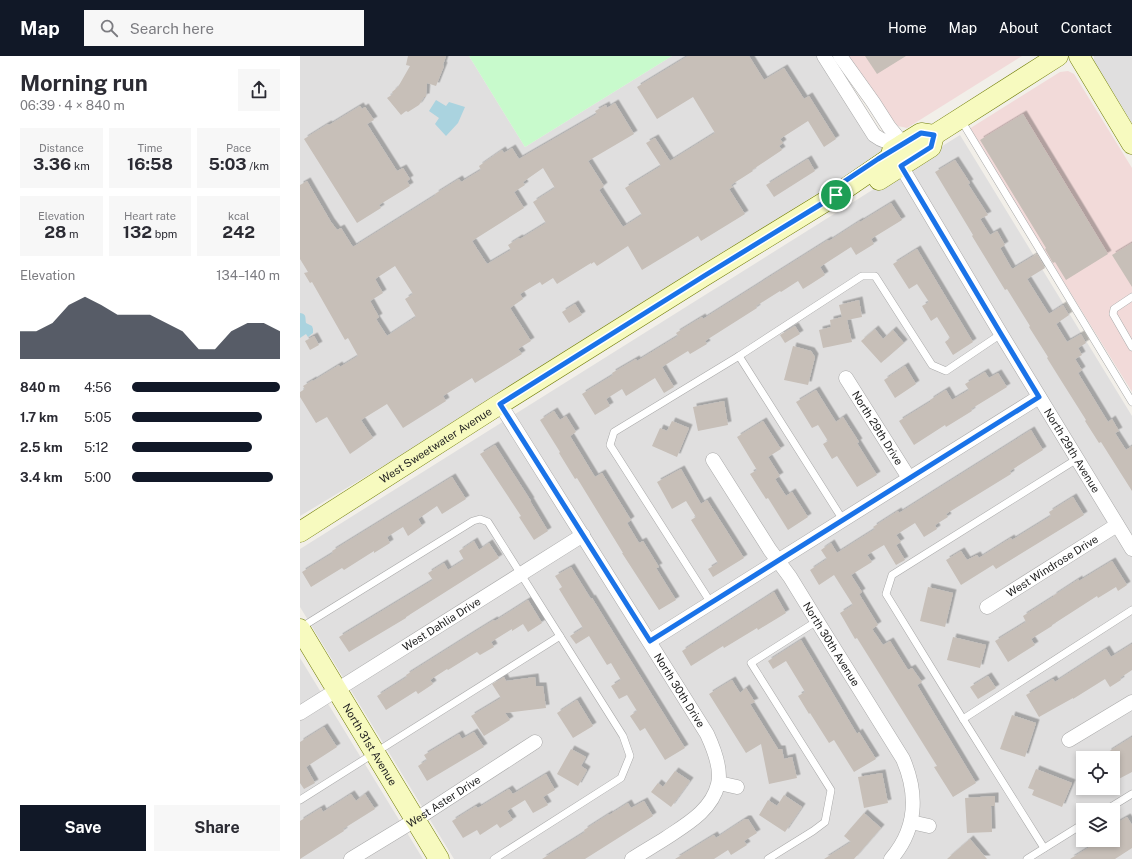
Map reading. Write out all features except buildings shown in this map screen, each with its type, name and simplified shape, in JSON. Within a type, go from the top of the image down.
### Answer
[{"type":"street","points":[[824,56],[874,135],[879,140],[888,143],[903,144]]},
{"type":"street","points":[[840,56],[903,144]]},
{"type":"street","name":"West Sweetwater Avenue","points":[[300,532],[500,404],[836,195],[853,196],[889,162],[932,141],[960,119],[1058,56]]},
{"type":"street","points":[[1078,56],[1132,144]]},
{"type":"street","name":"West Sweetwater Avenue","points":[[903,144],[921,133],[932,141]]},
{"type":"street","points":[[889,162],[903,144]]},
{"type":"street","name":"North 29th Avenue","points":[[889,162],[1001,334],[1132,549]]},
{"type":"street","name":"North 29th Drive","points":[[846,378],[909,478]]},
{"type":"street","points":[[650,641],[1039,397]]},
{"type":"street","name":"North 30th Drive","points":[[500,404],[707,734],[714,748],[718,766],[719,783]]},
{"type":"street","name":"North 30th Avenue","points":[[713,460],[818,621],[902,759],[907,770],[913,797],[911,822],[899,850],[892,859]]},
{"type":"street","name":"West Windrose Drive","points":[[987,607],[1117,525]]},
{"type":"street","name":"West Dahlia Drive","points":[[300,713],[522,575],[583,535]]},
{"type":"street","name":"North 31st Avenue","points":[[300,629],[439,859]]},
{"type":"street","points":[[1069,740],[1132,702]]},
{"type":"street","name":"West Aster Drive","points":[[351,859],[415,820],[535,742]]},
{"type":"street","points":[[632,859],[685,826],[698,816],[713,796],[719,783],[737,787]]},
{"type":"street","points":[[911,822],[929,826]]},
{"type":"lane","points":[[960,119],[1132,402]]},
{"type":"lane","points":[[711,603],[610,445],[614,432],[739,356],[862,276],[875,276],[932,365],[946,371],[1001,334]]},
{"type":"lane","points":[[1132,297],[1114,309],[1113,314],[1132,347]]},
{"type":"lane","points":[[739,356],[843,520]]},
{"type":"lane","points":[[1044,848],[886,594],[892,575],[1077,459]]},
{"type":"lane","points":[[300,629],[473,521],[480,519],[488,522],[623,736],[630,756],[621,778],[494,859]]},
{"type":"lane","points":[[963,719],[1132,610]]},
{"type":"lane","points":[[768,859],[825,822],[831,790],[751,662],[818,621]]},
{"type":"lane","points":[[300,800],[560,636]]},
{"type":"lane","points":[[1117,803],[1132,794]]},
{"type":"lane","points":[[1027,859],[1076,828]]},
{"type":"shaded area","points":[[300,56],[469,56],[525,147],[672,56],[819,56],[889,146],[877,156],[395,459],[300,516]]},
{"type":"shaded area","points":[[845,56],[1022,56],[907,128],[898,126]]},
{"type":"shaded area","points":[[1094,56],[1132,56],[1132,123],[1094,61]]},
{"type":"shaded area","points":[[1068,71],[1074,74],[1132,168],[1132,392],[969,129],[1060,72]]},
{"type":"shaded area","points":[[960,135],[1132,416],[1132,859],[454,859],[300,607],[300,549]]},
{"type":"shaded area","points":[[300,658],[423,859],[300,859]]},
{"type":"green space","points":[[469,56],[672,56],[525,147]]},
{"type":"water","points":[[436,100],[446,106],[449,102],[465,107],[458,123],[446,136],[435,124],[439,118],[429,111]]},
{"type":"water","points":[[300,313],[305,315],[306,323],[312,326],[313,329],[313,333],[308,337],[306,334],[300,338]]},
{"type":"route","points":[[921,133],[934,135],[931,147],[901,166],[1039,397],[650,641],[500,404],[836,195],[845,181],[878,159],[921,133]]}]
